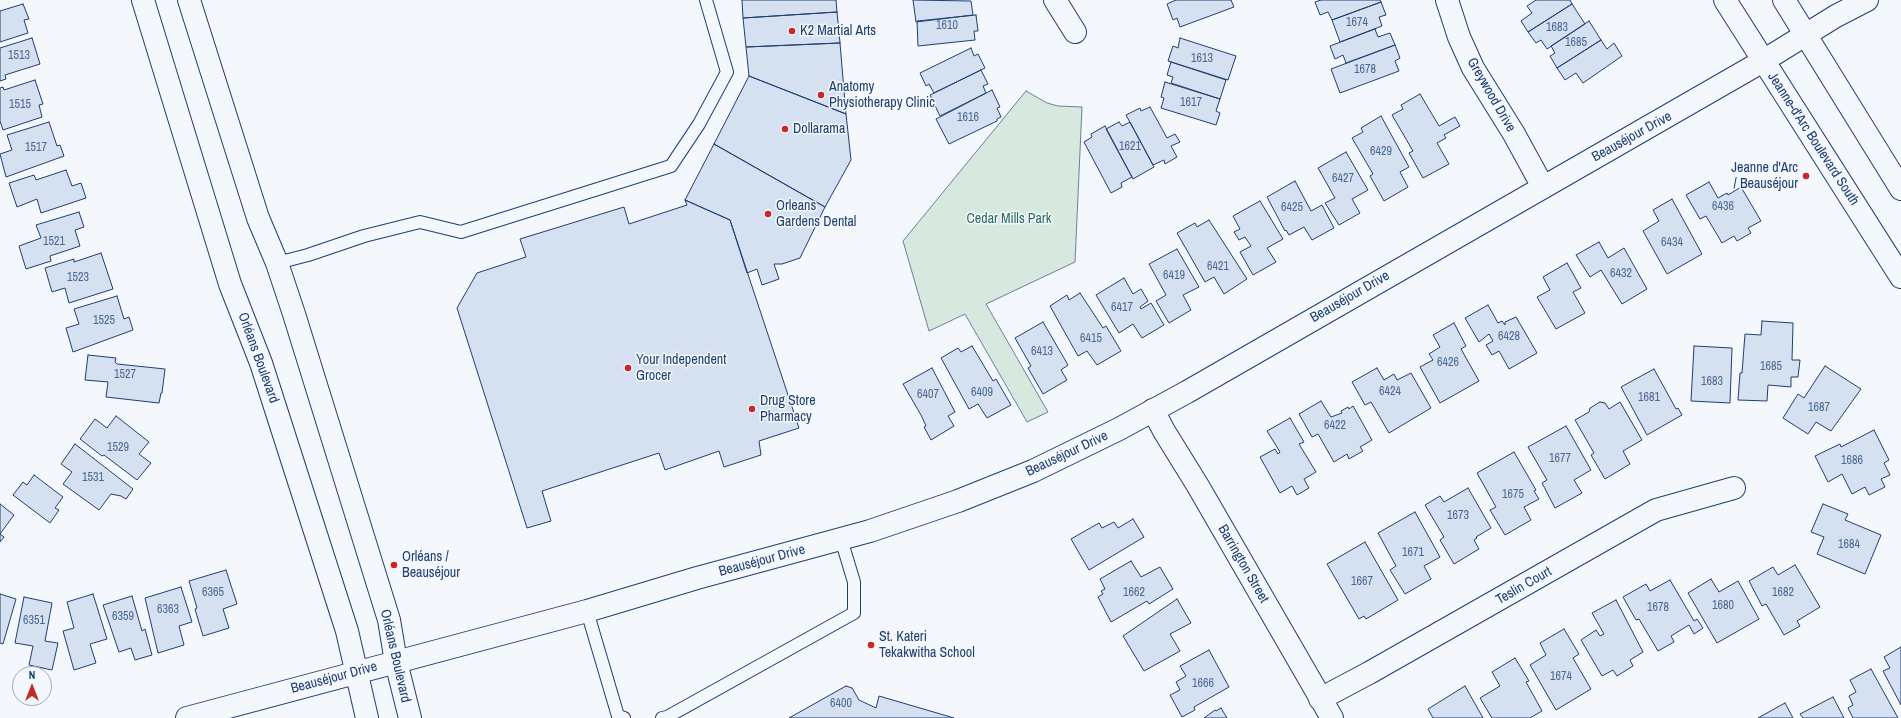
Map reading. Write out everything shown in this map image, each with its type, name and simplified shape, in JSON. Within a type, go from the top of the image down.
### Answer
[{"type":"street","name":"Orléans Boulevard","points":[[143,0],[230,284],[261,363],[348,631],[367,718]]},
{"type":"street","name":"Orléans Boulevard","points":[[189,0],[258,218],[276,263],[389,620],[396,662],[410,718]]},
{"type":"street","points":[[1055,0],[1075,32]]},
{"type":"street","name":"Greywood Drive","points":[[1447,0],[1459,37],[1472,68],[1514,134],[1543,187]]},
{"type":"street","name":"Jeanne-d'Arc Boulevard South","points":[[1725,0],[1901,277]]},
{"type":"street","points":[[1784,0],[1901,189]]},
{"type":"street","name":"Beauséjour Drive","points":[[187,718],[587,611],[697,578],[841,539],[958,501],[1033,471],[1119,429],[1153,410],[1763,62],[1805,35],[1866,0]]},
{"type":"street","name":"Barrington Street","points":[[1153,410],[1332,718]]},
{"type":"street","name":"Teslin Court","points":[[1320,699],[1369,674],[1656,510],[1734,488]]},
{"type":"lane","points":[[276,263],[308,255],[364,236],[420,222],[461,232],[671,166],[699,124],[727,72],[706,0]]},
{"type":"lane","points":[[662,718],[667,717],[854,613],[854,582],[841,539]]},
{"type":"lane","points":[[587,611],[621,717]]},
{"type":"green space","name":"Cedar Mills Park","points":[[1026,91],[1047,103],[1058,106],[1082,107],[1075,262],[986,304],[1048,412],[1027,422],[965,314],[929,331],[903,241]]},
{"type":"building","points":[[742,0],[836,0],[837,12],[743,18]]},
{"type":"building","points":[[913,0],[971,1],[973,15],[916,22]]},
{"type":"building","points":[[1176,0],[1231,0],[1234,7],[1180,27],[1177,18],[1173,20],[1167,4]]},
{"type":"building","points":[[1321,0],[1380,0],[1381,2],[1332,20],[1328,12],[1320,15],[1315,2]]},
{"type":"building","points":[[1536,0],[1570,0],[1572,4],[1528,32],[1521,21],[1532,13],[1527,6]]},
{"type":"building","points":[[1381,2],[1386,15],[1379,17],[1382,26],[1340,42],[1332,20]]},
{"type":"building","points":[[23,4],[29,19],[24,20],[28,33],[0,42],[0,11]]},
{"type":"building","points":[[1572,4],[1585,24],[1547,49],[1541,40],[1536,43],[1528,32]]},
{"type":"building","name":"K2 Martial Arts","points":[[837,12],[840,43],[746,47],[743,18]]},
{"type":"building","points":[[976,15],[978,31],[974,31],[975,40],[918,46],[917,21]]},
{"type":"building","points":[[1589,21],[1601,40],[1557,68],[1550,56],[1555,53],[1551,46]]},
{"type":"building","points":[[1375,29],[1378,37],[1390,33],[1395,45],[1346,63],[1343,55],[1335,59],[1330,46]]},
{"type":"building","points":[[32,38],[40,64],[5,75],[6,79],[0,81],[0,48]]},
{"type":"building","points":[[1180,38],[1236,56],[1228,80],[1168,61],[1173,46],[1178,48]]},
{"type":"building","points":[[1601,40],[1607,49],[1614,43],[1622,56],[1583,83],[1576,73],[1565,80],[1557,68]]},
{"type":"building","name":"Anatomy Physiotherapy Clinic","points":[[840,43],[846,114],[749,76],[746,47]]},
{"type":"building","points":[[1395,45],[1400,58],[1395,61],[1399,71],[1340,93],[1331,69]]},
{"type":"building","points":[[971,48],[974,56],[978,54],[985,68],[934,93],[929,84],[926,86],[920,73]]},
{"type":"building","points":[[1171,62],[1226,80],[1220,99],[1171,83],[1173,77],[1167,75]]},
{"type":"building","points":[[981,70],[988,84],[983,86],[986,93],[940,116],[930,95]]},
{"type":"building","name":"Dollarama","points":[[749,76],[846,114],[851,160],[825,207],[714,144]]},
{"type":"building","points":[[35,80],[43,104],[39,105],[42,117],[3,130],[0,121],[0,88],[3,87],[4,90]]},
{"type":"building","points":[[1165,82],[1220,99],[1216,111],[1220,113],[1216,125],[1161,108],[1164,98],[1161,97]]},
{"type":"building","points":[[992,90],[1000,107],[997,108],[1001,117],[997,119],[997,121],[949,144],[936,119]]},
{"type":"building","points":[[1420,94],[1439,126],[1455,117],[1460,126],[1444,135],[1446,138],[1437,143],[1449,164],[1423,178],[1409,153],[1413,151],[1392,115],[1403,109],[1401,105]]},
{"type":"building","points":[[1150,107],[1167,138],[1175,134],[1180,142],[1171,146],[1177,157],[1165,164],[1164,160],[1153,165],[1126,115],[1140,108],[1141,111]]},
{"type":"building","points":[[1381,116],[1409,167],[1400,172],[1408,187],[1384,201],[1370,176],[1373,174],[1352,138],[1363,132],[1361,128]]},
{"type":"building","points":[[49,122],[57,146],[60,145],[64,156],[6,177],[0,154],[12,150],[7,135]]},
{"type":"building","points":[[1119,122],[1122,126],[1130,122],[1154,167],[1133,179],[1106,129]]},
{"type":"building","points":[[1105,126],[1132,177],[1121,183],[1122,187],[1111,193],[1084,142],[1092,137],[1091,134]]},
{"type":"building","name":"Orleans Gardens Dental","points":[[714,144],[825,207],[800,258],[782,264],[774,264],[779,279],[762,285],[757,269],[747,273],[730,220],[685,200]]},
{"type":"building","points":[[1346,152],[1368,190],[1352,199],[1360,213],[1339,225],[1325,203],[1335,198],[1318,168]]},
{"type":"building","points":[[66,170],[72,186],[81,183],[86,198],[41,213],[37,199],[17,207],[9,183],[34,175],[36,180]]},
{"type":"building","points":[[1295,181],[1311,211],[1322,205],[1334,228],[1312,240],[1304,227],[1289,235],[1286,230],[1285,231],[1267,197]]},
{"type":"building","points":[[1709,182],[1718,198],[1727,193],[1728,195],[1741,187],[1761,221],[1748,228],[1751,233],[1737,241],[1734,236],[1722,243],[1706,216],[1700,219],[1686,195]]},
{"type":"building","points":[[1672,199],[1702,254],[1667,274],[1643,231],[1659,221],[1653,210]]},
{"type":"building","name":"Your Independent Grocer","points":[[685,200],[730,220],[799,428],[759,441],[761,455],[724,467],[719,451],[665,470],[659,453],[542,491],[551,521],[527,528],[457,308],[477,273],[526,257],[520,239],[624,207],[629,224],[687,205]]},
{"type":"building","points":[[1260,201],[1283,239],[1267,248],[1276,262],[1253,275],[1240,252],[1251,246],[1245,237],[1239,240],[1234,232],[1240,229],[1233,216]]},
{"type":"building","points":[[79,212],[84,227],[75,230],[80,246],[50,256],[51,261],[26,269],[19,246],[41,238],[36,225]]},
{"type":"building","points":[[1209,220],[1247,279],[1224,294],[1214,277],[1205,282],[1177,233],[1195,223],[1197,227]]},
{"type":"building","points":[[1599,242],[1608,258],[1624,248],[1647,289],[1622,304],[1601,270],[1590,277],[1576,255]]},
{"type":"building","points":[[1177,249],[1199,287],[1183,295],[1191,310],[1169,323],[1156,301],[1166,295],[1149,264]]},
{"type":"building","points":[[101,253],[113,289],[69,303],[65,288],[52,292],[45,268],[74,259],[74,262]]},
{"type":"building","points":[[1567,263],[1581,288],[1573,292],[1585,313],[1556,329],[1537,297],[1550,290],[1543,277]]},
{"type":"building","points":[[1124,278],[1133,294],[1141,289],[1148,301],[1140,307],[1141,309],[1151,303],[1164,325],[1142,338],[1133,324],[1119,333],[1096,295]]},
{"type":"building","points":[[1080,293],[1103,328],[1106,326],[1121,351],[1097,365],[1087,351],[1078,356],[1050,306],[1067,295],[1069,300]]},
{"type":"building","points":[[117,296],[124,319],[129,317],[133,330],[73,352],[66,328],[79,324],[74,309]]},
{"type":"building","points":[[1488,305],[1498,323],[1502,321],[1505,325],[1505,322],[1516,317],[1537,353],[1509,369],[1499,351],[1492,355],[1486,345],[1493,341],[1489,334],[1479,342],[1465,318]]},
{"type":"building","points":[[1762,321],[1793,323],[1792,360],[1800,360],[1798,377],[1791,377],[1791,387],[1768,385],[1767,401],[1738,400],[1745,334],[1761,335]]},
{"type":"building","points":[[1043,322],[1068,365],[1061,370],[1067,380],[1043,394],[1028,368],[1031,366],[1015,338]]},
{"type":"building","points":[[1454,323],[1466,346],[1461,349],[1479,381],[1440,403],[1420,367],[1433,360],[1429,354],[1440,347],[1433,335]]},
{"type":"building","points":[[972,346],[993,381],[996,379],[1011,405],[987,418],[978,404],[969,409],[941,358],[958,348],[961,352]]},
{"type":"building","points":[[1694,346],[1732,348],[1730,403],[1691,401]]},
{"type":"building","points":[[88,355],[116,358],[115,362],[117,364],[165,369],[162,393],[159,403],[106,397],[108,382],[85,380]]},
{"type":"building","points":[[1825,366],[1861,389],[1831,431],[1816,422],[1808,434],[1783,418],[1798,394],[1804,398]]},
{"type":"building","points":[[932,368],[955,412],[948,416],[954,426],[931,440],[924,427],[926,426],[921,415],[903,384]]},
{"type":"building","points":[[1377,368],[1384,380],[1394,374],[1397,380],[1411,373],[1431,408],[1389,433],[1371,402],[1365,405],[1352,382]]},
{"type":"building","points":[[1654,369],[1676,409],[1678,408],[1682,415],[1647,435],[1621,387]]},
{"type":"building","points":[[1321,401],[1331,417],[1342,413],[1341,411],[1348,407],[1349,409],[1353,406],[1372,440],[1360,447],[1363,451],[1349,459],[1347,454],[1334,462],[1318,434],[1312,437],[1299,414]]},
{"type":"building","points":[[1600,402],[1605,403],[1609,409],[1620,402],[1642,440],[1623,451],[1630,464],[1605,479],[1591,455],[1594,453],[1575,420],[1589,412],[1590,408]]},
{"type":"building","points":[[116,416],[149,442],[139,454],[151,463],[137,480],[80,439],[95,419],[107,428]]},
{"type":"building","points":[[1290,418],[1304,442],[1299,444],[1316,472],[1304,479],[1309,488],[1297,495],[1292,486],[1280,493],[1260,457],[1275,449],[1278,454],[1280,452],[1267,431]]},
{"type":"building","points":[[1566,426],[1591,470],[1574,480],[1582,493],[1555,508],[1542,483],[1547,480],[1528,447]]},
{"type":"building","points":[[1874,430],[1889,460],[1884,463],[1890,475],[1881,479],[1885,487],[1869,495],[1865,487],[1852,494],[1842,474],[1828,482],[1815,456],[1840,444],[1841,447]]},
{"type":"building","points":[[75,444],[133,489],[126,499],[121,496],[111,494],[99,510],[63,484],[72,472],[61,464]]},
{"type":"building","points":[[1514,452],[1536,490],[1534,491],[1539,499],[1524,507],[1531,520],[1505,535],[1490,510],[1496,507],[1477,473]]},
{"type":"building","points":[[34,475],[63,497],[55,508],[59,510],[50,523],[13,495],[23,482],[27,485]]},
{"type":"building","points":[[1468,488],[1491,528],[1476,537],[1477,538],[1474,540],[1479,549],[1454,564],[1440,540],[1444,537],[1425,505],[1440,496],[1444,502]]},
{"type":"building","points":[[0,504],[14,515],[0,534]]},
{"type":"building","points":[[1823,504],[1848,514],[1845,520],[1881,535],[1865,574],[1817,554],[1824,537],[1811,532]]},
{"type":"building","points":[[1415,512],[1440,557],[1424,566],[1431,579],[1405,594],[1390,570],[1396,566],[1378,533]]},
{"type":"building","points":[[1133,519],[1144,537],[1089,570],[1071,539],[1099,523],[1102,528],[1114,522],[1118,528]]},
{"type":"building","points":[[0,534],[4,537],[0,542]]},
{"type":"building","points":[[1365,542],[1398,600],[1366,619],[1364,616],[1359,619],[1327,564]]},
{"type":"building","points":[[1131,561],[1141,577],[1160,567],[1173,589],[1149,604],[1147,601],[1111,622],[1098,597],[1103,594],[1101,591],[1105,589],[1100,579]]},
{"type":"building","points":[[1795,565],[1820,607],[1797,621],[1800,626],[1784,635],[1766,604],[1762,606],[1749,581],[1773,567],[1778,575]]},
{"type":"building","points":[[226,570],[237,604],[223,609],[229,628],[203,636],[189,581]]},
{"type":"building","points":[[1711,579],[1719,592],[1738,581],[1759,619],[1717,643],[1688,593]]},
{"type":"building","points":[[1670,580],[1694,621],[1697,619],[1703,628],[1694,634],[1689,625],[1671,636],[1674,642],[1658,651],[1639,619],[1636,620],[1623,597],[1646,584],[1650,591]]},
{"type":"building","points":[[181,587],[192,622],[179,626],[184,645],[158,653],[145,598]]},
{"type":"building","points":[[0,594],[16,599],[3,644],[0,643]]},
{"type":"building","points":[[93,594],[107,639],[90,644],[96,663],[74,670],[63,631],[74,628],[67,602]]},
{"type":"building","points":[[132,596],[142,631],[145,629],[152,655],[135,660],[131,648],[119,652],[103,605]]},
{"type":"building","points":[[24,597],[52,603],[45,641],[58,643],[52,670],[52,666],[29,665],[33,646],[15,643]]},
{"type":"building","points":[[1177,599],[1191,623],[1170,634],[1180,651],[1144,671],[1123,636]]},
{"type":"building","points":[[1616,600],[1643,652],[1630,660],[1633,666],[1617,676],[1613,670],[1602,676],[1581,640],[1596,630],[1600,636],[1604,634],[1592,613]]},
{"type":"building","points":[[1564,629],[1579,654],[1573,658],[1591,689],[1556,710],[1530,665],[1546,655],[1540,643]]},
{"type":"building","points":[[1901,647],[1901,705],[1883,671],[1890,668],[1884,657]]},
{"type":"building","points":[[1209,650],[1229,687],[1194,707],[1195,710],[1182,717],[1170,695],[1180,690],[1176,682],[1186,676],[1180,666]]},
{"type":"building","points":[[1515,658],[1529,681],[1526,682],[1542,711],[1530,718],[1492,718],[1480,698],[1500,686],[1492,672]]},
{"type":"building","points":[[1871,669],[1898,718],[1853,718],[1848,708],[1853,705],[1849,696],[1856,692],[1850,680]]},
{"type":"building","points":[[846,686],[852,688],[859,700],[876,708],[879,696],[954,718],[789,718]]},
{"type":"building","points":[[1465,686],[1483,718],[1433,718],[1428,709]]},
{"type":"building","points":[[1833,697],[1844,718],[1803,718],[1800,714]]},
{"type":"building","points":[[1785,703],[1793,718],[1758,718]]},
{"type":"building","points":[[1221,708],[1227,718],[1204,718],[1215,710],[1216,711]]},
{"type":"place","name":"K2 Martial Arts","points":[[792,31]]},
{"type":"place","name":"Anatomy Physiotherapy Clinic","points":[[821,95]]},
{"type":"place","name":"Dollarama","points":[[785,129]]},
{"type":"place","name":"Jeanne d'Arc / Beauséjour","points":[[1806,176]]},
{"type":"place","name":"Orleans Gardens Dental","points":[[768,214]]},
{"type":"place","name":"Your Independent Grocer","points":[[628,368]]},
{"type":"place","name":"Drug Store Pharmacy","points":[[752,409]]},
{"type":"place","name":"Orléans / Beauséjour","points":[[394,565]]},
{"type":"place","name":"St. Kateri Tekakwitha School","points":[[871,645]]}]
